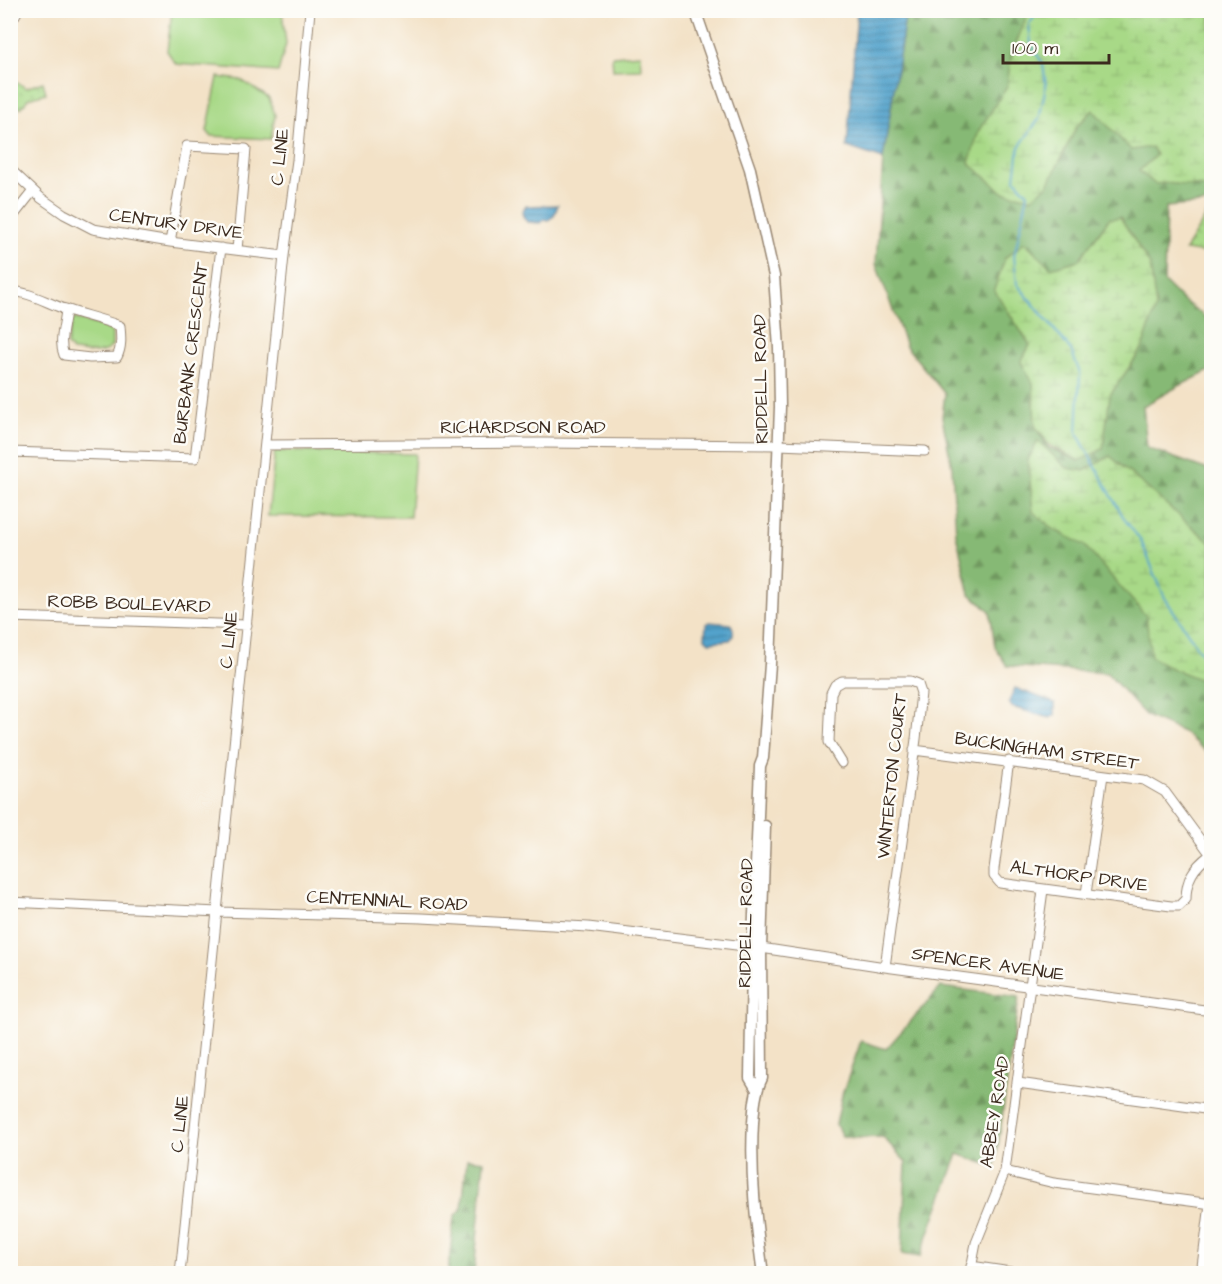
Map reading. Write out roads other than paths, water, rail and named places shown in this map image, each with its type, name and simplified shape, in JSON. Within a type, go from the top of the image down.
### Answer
[{"type":"main road","name":"RIDDELL ROAD","points":[[695,10],[750,169],[774,276],[779,348],[770,664],[763,758],[760,766],[757,947],[750,1078],[756,1088],[751,1156],[754,1212],[763,1274]]},
{"type":"street","points":[[10,19],[18,10]]},
{"type":"street","name":"C LINE","points":[[180,1274],[267,445],[284,256],[297,160],[310,10]]},
{"type":"street","points":[[170,242],[187,146],[246,149],[237,250]]},
{"type":"street","name":"CENTURY DRIVE","points":[[10,169],[33,191],[64,214],[93,229],[170,242],[284,256]]},
{"type":"street","points":[[10,220],[33,191]]},
{"type":"street","name":"BURBANK CRESCENT","points":[[10,452],[195,458],[221,248]]},
{"type":"street","points":[[10,291],[21,291],[66,309],[120,326],[120,351],[117,357],[90,358],[64,355],[61,349],[61,336],[66,309]]},
{"type":"street","name":"RICHARDSON ROAD","points":[[267,445],[551,443],[778,445],[925,451]]},
{"type":"street","name":"ROBB BOULEVARD","points":[[10,617],[247,625]]},
{"type":"street","name":"WINTERTON COURT","points":[[842,764],[829,742],[831,693],[835,685],[843,681],[910,681],[918,684],[921,693],[885,967]]},
{"type":"street","name":"BUCKINGHAM STREET","points":[[914,750],[1144,780],[1166,792],[1211,855]]},
{"type":"street","name":"ALTHORP DRIVE","points":[[1009,761],[994,868],[994,876],[1000,883],[1179,906],[1185,899],[1189,877],[1211,855]]},
{"type":"street","points":[[1086,894],[1103,775]]},
{"type":"street","name":"ABBEY ROAD","points":[[970,1270],[976,1243],[1005,1171],[1043,890]]},
{"type":"street","name":"CENTENNIAL ROAD","points":[[10,902],[218,912],[408,917],[588,927],[757,947]]},
{"type":"street","name":"SPENCER AVENUE","points":[[757,947],[885,967],[1212,1011]]},
{"type":"street","points":[[1018,1083],[1212,1110]]},
{"type":"street","points":[[1005,1171],[1054,1183],[1211,1204]]},
{"type":"street","points":[[1201,1274],[1212,1189]]},
{"type":"street","points":[[970,1270],[1024,1274]]},
{"type":"water","points":[[857,11],[906,11],[883,159],[847,147]]},
{"type":"water","points":[[558,205],[554,216],[548,220],[544,219],[541,223],[527,222],[523,216],[522,211],[526,206]]},
{"type":"water","points":[[709,622],[731,624],[732,638],[709,642],[705,638],[706,624]]},
{"type":"water","points":[[1015,688],[1055,703],[1055,715],[1050,718],[1012,707],[1009,702]]},
{"type":"waterway","points":[[1040,10],[1029,24],[1031,44],[1043,64],[1046,86],[1039,119],[1019,147],[1015,179],[1028,194],[1014,256],[1017,284],[1071,350],[1080,373],[1077,433],[1125,520],[1141,541],[1165,598],[1212,670]]}]
